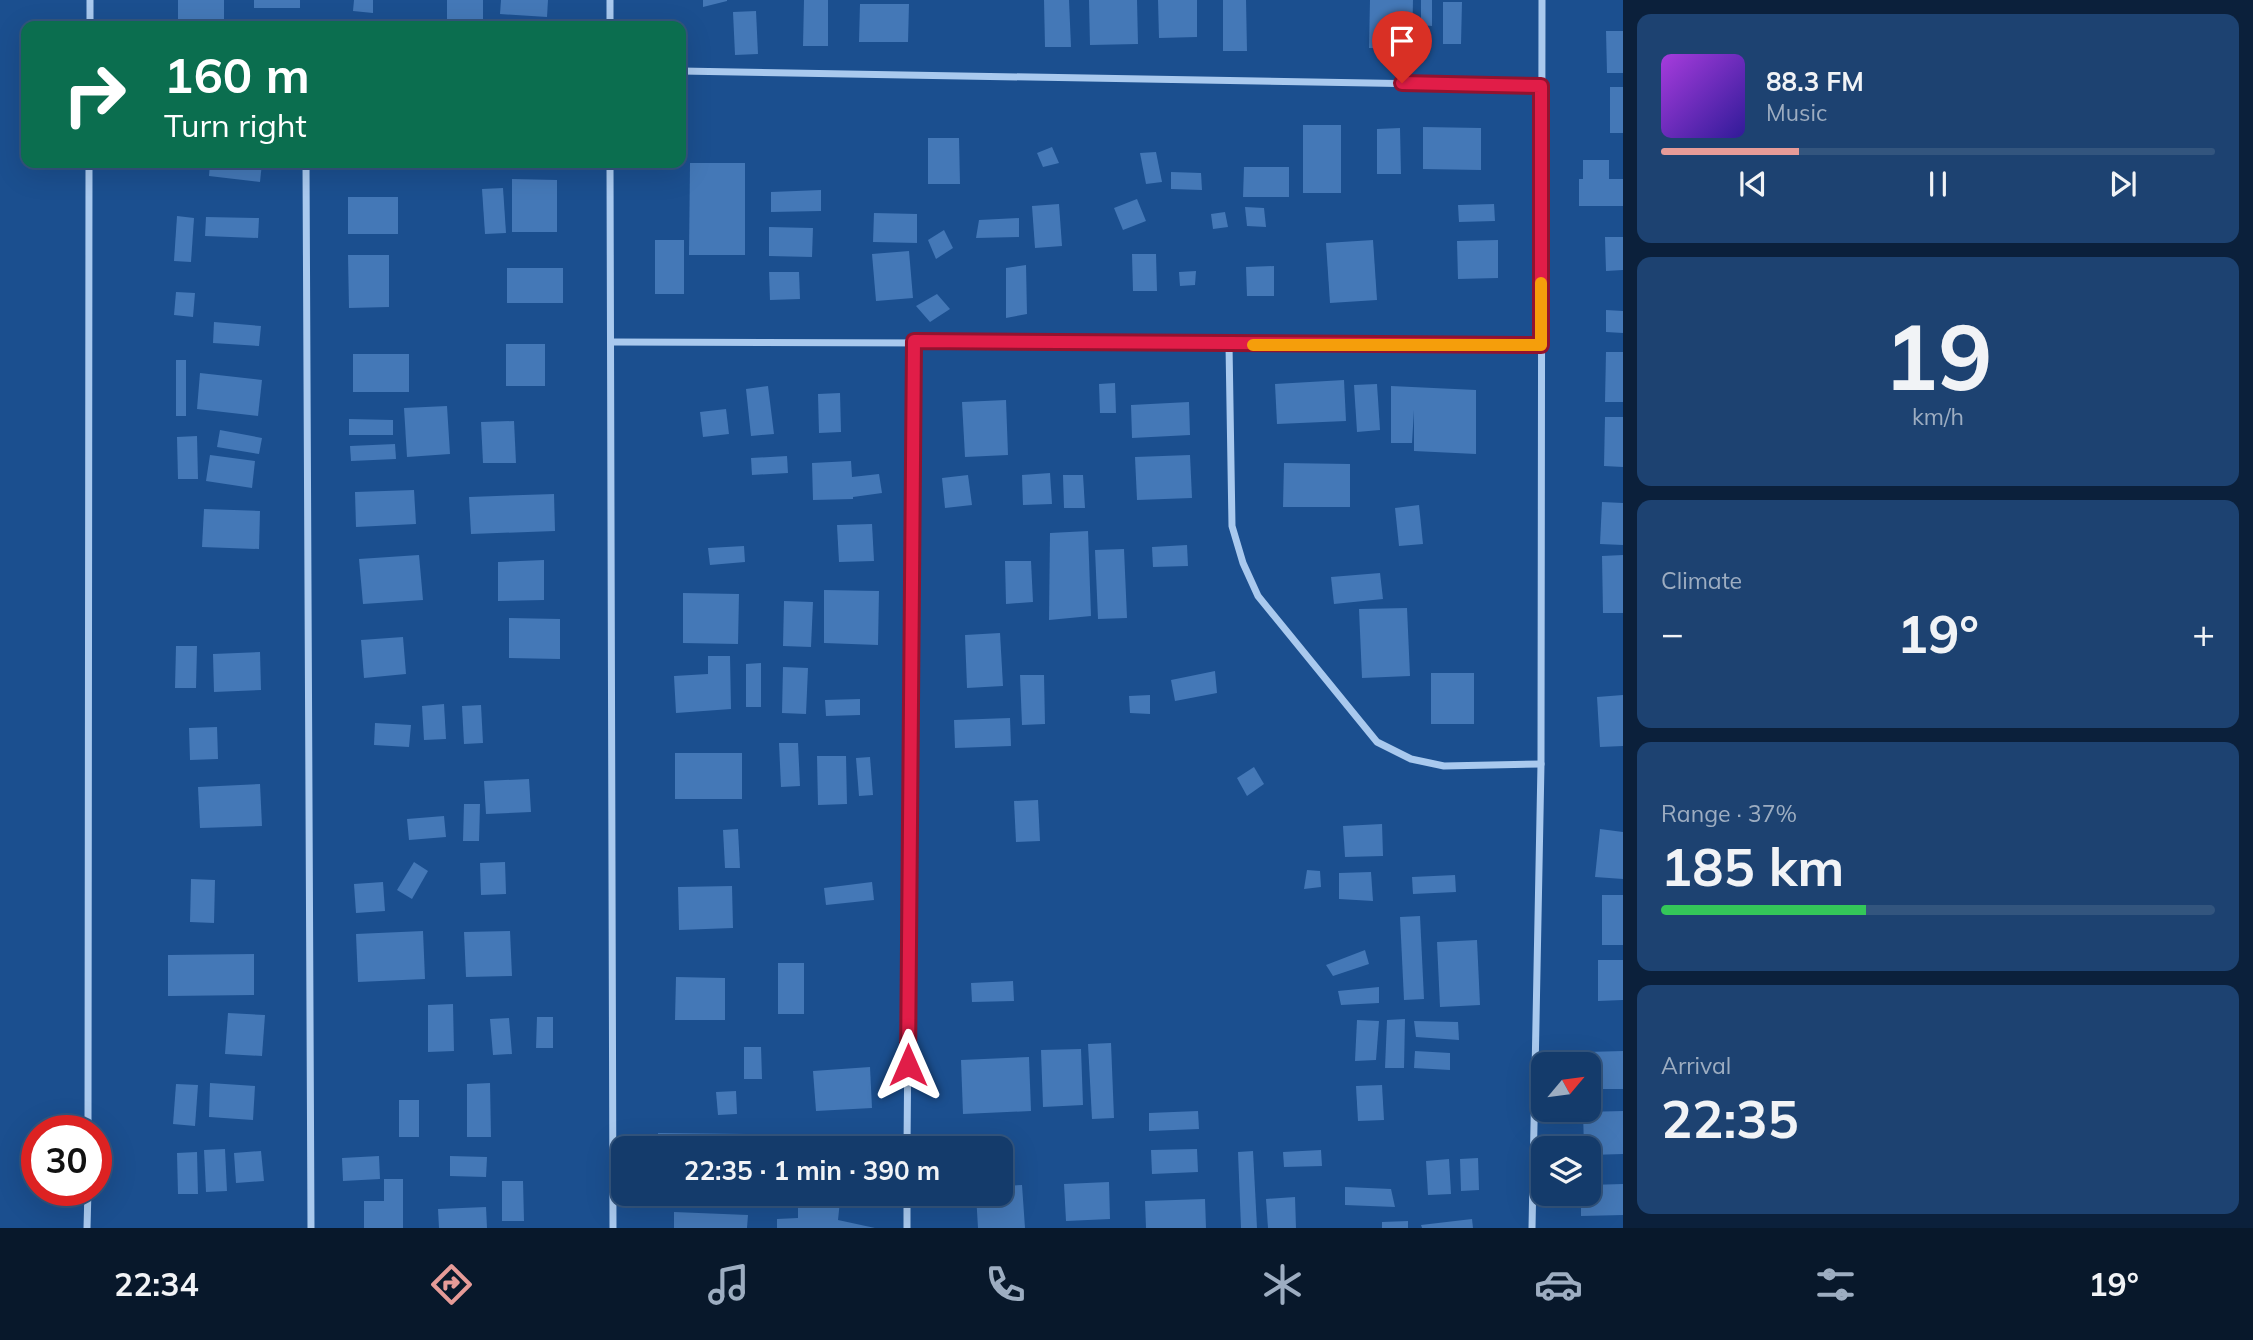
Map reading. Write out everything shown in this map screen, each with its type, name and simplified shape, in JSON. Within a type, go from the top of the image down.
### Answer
[{"type":"street","points":[[90,0],[90,21]]},
{"type":"street","points":[[610,0],[610,21]]},
{"type":"street","points":[[1532,1228],[1541,764],[1542,0]]},
{"type":"street","points":[[686,71],[1541,86]]},
{"type":"street","points":[[88,1115],[89,168]]},
{"type":"street","points":[[306,168],[311,1228]]},
{"type":"street","points":[[610,168],[613,1228]]},
{"type":"street","points":[[907,1136],[914,341]]},
{"type":"street","points":[[612,342],[1541,345]]},
{"type":"street","points":[[1229,345],[1232,526],[1243,563],[1258,596],[1377,742],[1411,760],[1444,766],[1541,764]]},
{"type":"street","points":[[88,1206],[88,1228]]},
{"type":"street","points":[[907,1206],[907,1228]]},
{"type":"building","points":[[178,0],[224,0],[224,21],[178,21]]},
{"type":"building","points":[[254,0],[300,0],[300,8],[254,8]]},
{"type":"building","points":[[354,0],[373,0],[373,13],[353,11]]},
{"type":"building","points":[[447,0],[483,0],[483,19],[447,19]]},
{"type":"building","points":[[501,0],[548,0],[547,17],[500,14]]},
{"type":"building","points":[[703,0],[727,0],[727,1],[703,7]]},
{"type":"building","points":[[804,0],[828,0],[828,46],[803,46]]},
{"type":"building","points":[[1044,0],[1069,0],[1071,47],[1045,47]]},
{"type":"building","points":[[1089,0],[1137,0],[1138,44],[1090,45]]},
{"type":"building","points":[[1158,0],[1197,0],[1197,37],[1159,38]]},
{"type":"building","points":[[1223,0],[1246,0],[1247,51],[1223,51]]},
{"type":"building","points":[[1370,0],[1413,0],[1412,49],[1369,48]]},
{"type":"building","points":[[1421,0],[1432,0],[1432,26],[1421,25]]},
{"type":"building","points":[[1443,2],[1462,2],[1461,44],[1443,44]]},
{"type":"building","points":[[860,4],[909,4],[908,42],[859,42]]},
{"type":"building","points":[[756,11],[758,54],[735,55],[733,12]]},
{"type":"building","points":[[1606,31],[1623,31],[1623,73],[1607,73]]},
{"type":"building","points":[[1610,87],[1623,87],[1623,133],[1610,133]]},
{"type":"building","points":[[1303,125],[1341,125],[1341,193],[1303,193]]},
{"type":"building","points":[[1423,127],[1481,128],[1481,170],[1423,169]]},
{"type":"building","points":[[1400,128],[1401,174],[1377,174],[1377,129]]},
{"type":"building","points":[[928,138],[959,138],[960,184],[928,184]]},
{"type":"building","points":[[1052,147],[1059,163],[1043,167],[1037,153]]},
{"type":"building","points":[[1156,152],[1162,182],[1146,184],[1140,153]]},
{"type":"building","points":[[1583,160],[1609,160],[1609,179],[1623,179],[1623,206],[1579,206],[1579,179],[1583,179]]},
{"type":"building","points":[[690,163],[745,163],[745,255],[689,255]]},
{"type":"building","points":[[1244,167],[1289,167],[1289,197],[1243,197]]},
{"type":"building","points":[[210,168],[261,168],[260,182],[209,176]]},
{"type":"building","points":[[1171,172],[1201,173],[1202,190],[1171,189]]},
{"type":"building","points":[[512,179],[557,180],[557,232],[512,232]]},
{"type":"building","points":[[503,188],[506,233],[485,234],[482,189]]},
{"type":"building","points":[[821,190],[821,211],[771,212],[771,192]]},
{"type":"building","points":[[348,197],[398,197],[398,234],[348,234]]},
{"type":"building","points":[[1137,199],[1146,221],[1123,230],[1114,208]]},
{"type":"building","points":[[1059,204],[1062,246],[1035,248],[1032,206]]},
{"type":"building","points":[[1494,204],[1495,221],[1459,222],[1458,205]]},
{"type":"building","points":[[1245,207],[1264,208],[1266,227],[1247,226]]},
{"type":"building","points":[[1225,212],[1228,227],[1213,229],[1211,214]]},
{"type":"building","points":[[874,213],[917,214],[917,243],[873,242]]},
{"type":"building","points":[[177,216],[194,218],[191,262],[174,261]]},
{"type":"building","points":[[206,217],[259,218],[258,238],[205,236]]},
{"type":"building","points":[[1019,218],[1019,237],[976,238],[979,220]]},
{"type":"building","points":[[769,227],[813,228],[812,257],[769,256]]},
{"type":"building","points":[[944,230],[953,248],[936,259],[928,240]]},
{"type":"building","points":[[1605,237],[1623,237],[1623,270],[1606,271]]},
{"type":"building","points":[[655,240],[684,240],[684,294],[655,294]]},
{"type":"building","points":[[1373,240],[1377,300],[1330,303],[1326,243]]},
{"type":"building","points":[[1498,240],[1498,278],[1458,279],[1457,241]]},
{"type":"building","points":[[909,251],[913,298],[876,301],[872,254]]},
{"type":"building","points":[[1132,254],[1156,254],[1157,291],[1133,291]]},
{"type":"building","points":[[348,255],[389,255],[389,307],[349,308]]},
{"type":"building","points":[[1026,265],[1027,314],[1006,318],[1006,268]]},
{"type":"building","points":[[1274,266],[1274,296],[1247,296],[1246,267]]},
{"type":"building","points":[[507,268],[563,268],[563,303],[507,303]]},
{"type":"building","points":[[1196,271],[1195,285],[1180,286],[1179,272]]},
{"type":"building","points":[[769,272],[799,272],[800,299],[770,300]]},
{"type":"building","points":[[176,292],[195,293],[193,317],[174,315]]},
{"type":"building","points":[[937,294],[950,309],[930,322],[916,306]]},
{"type":"building","points":[[1606,310],[1623,311],[1623,333],[1606,332]]},
{"type":"building","points":[[214,322],[261,326],[259,346],[213,343]]},
{"type":"building","points":[[506,344],[545,344],[545,386],[506,386]]},
{"type":"building","points":[[1606,352],[1623,352],[1623,402],[1605,402]]},
{"type":"building","points":[[353,354],[409,354],[409,392],[353,392]]},
{"type":"building","points":[[176,360],[186,360],[186,416],[176,416]]},
{"type":"building","points":[[200,373],[262,380],[258,416],[197,409]]},
{"type":"building","points":[[1344,380],[1346,421],[1277,424],[1275,384]]},
{"type":"building","points":[[1115,383],[1116,413],[1100,413],[1099,384]]},
{"type":"building","points":[[1377,384],[1380,430],[1357,432],[1354,385]]},
{"type":"building","points":[[768,386],[774,434],[751,436],[746,389]]},
{"type":"building","points":[[1391,386],[1476,390],[1476,454],[1414,451],[1414,410],[1412,443],[1391,443]]},
{"type":"building","points":[[840,393],[841,432],[819,433],[818,394]]},
{"type":"building","points":[[1006,400],[1008,455],[965,457],[962,402]]},
{"type":"building","points":[[1189,402],[1190,435],[1132,438],[1131,405]]},
{"type":"building","points":[[447,406],[450,454],[407,457],[404,408]]},
{"type":"building","points":[[726,409],[729,434],[703,437],[700,412]]},
{"type":"building","points":[[1605,417],[1623,417],[1623,467],[1604,466]]},
{"type":"building","points":[[349,419],[393,420],[393,435],[349,435]]},
{"type":"building","points":[[514,421],[516,463],[483,463],[481,422]]},
{"type":"building","points":[[220,430],[262,438],[259,454],[217,447]]},
{"type":"building","points":[[197,436],[198,479],[178,479],[177,437]]},
{"type":"building","points":[[395,444],[396,459],[351,461],[350,446]]},
{"type":"building","points":[[210,455],[255,461],[252,488],[206,481]]},
{"type":"building","points":[[1190,455],[1192,498],[1137,500],[1135,457]]},
{"type":"building","points":[[787,456],[788,473],[752,475],[751,458]]},
{"type":"building","points":[[851,461],[852,477],[879,474],[882,493],[853,499],[813,500],[812,463]]},
{"type":"building","points":[[1284,463],[1350,464],[1350,507],[1283,507]]},
{"type":"building","points":[[1050,473],[1052,504],[1023,505],[1022,475]]},
{"type":"building","points":[[968,475],[972,505],[945,508],[942,478]]},
{"type":"building","points":[[1063,475],[1083,475],[1085,508],[1064,508]]},
{"type":"building","points":[[414,490],[416,524],[356,527],[355,492]]},
{"type":"building","points":[[554,494],[555,531],[471,534],[469,497]]},
{"type":"building","points":[[1602,502],[1623,503],[1623,545],[1600,544]]},
{"type":"building","points":[[1419,505],[1423,544],[1399,546],[1395,508]]},
{"type":"building","points":[[204,509],[260,511],[259,549],[202,547]]},
{"type":"building","points":[[872,524],[874,561],[839,562],[837,525]]},
{"type":"building","points":[[1088,531],[1091,616],[1049,620],[1050,533]]},
{"type":"building","points":[[1187,545],[1188,566],[1153,567],[1152,547]]},
{"type":"building","points":[[744,546],[745,562],[710,565],[708,548]]},
{"type":"building","points":[[1124,549],[1127,618],[1098,619],[1095,550]]},
{"type":"building","points":[[419,555],[423,600],[363,604],[359,559]]},
{"type":"building","points":[[1623,555],[1623,613],[1603,613],[1602,556]]},
{"type":"building","points":[[544,560],[544,600],[498,601],[498,562]]},
{"type":"building","points":[[1005,561],[1031,561],[1033,602],[1006,604]]},
{"type":"building","points":[[1380,573],[1383,599],[1334,604],[1331,577]]},
{"type":"building","points":[[824,590],[879,591],[878,645],[824,643]]},
{"type":"building","points":[[683,593],[739,594],[738,644],[683,643]]},
{"type":"building","points":[[784,601],[813,602],[811,647],[783,646]]},
{"type":"building","points":[[1407,608],[1410,676],[1362,678],[1359,609]]},
{"type":"building","points":[[509,618],[560,619],[560,659],[509,658]]},
{"type":"building","points":[[1000,633],[1003,686],[967,688],[965,635]]},
{"type":"building","points":[[403,637],[406,674],[364,678],[361,640]]},
{"type":"building","points":[[176,646],[197,646],[196,688],[175,688]]},
{"type":"building","points":[[260,652],[261,690],[214,692],[213,654]]},
{"type":"building","points":[[708,656],[730,656],[731,709],[676,713],[674,676],[708,674]]},
{"type":"building","points":[[761,663],[761,707],[746,707],[746,664]]},
{"type":"building","points":[[783,667],[808,668],[806,714],[782,713]]},
{"type":"building","points":[[1215,671],[1217,693],[1175,701],[1171,680]]},
{"type":"building","points":[[1431,673],[1474,673],[1474,724],[1431,724]]},
{"type":"building","points":[[1020,675],[1044,675],[1045,724],[1022,725]]},
{"type":"building","points":[[1150,695],[1150,714],[1130,713],[1129,696]]},
{"type":"building","points":[[1623,695],[1623,746],[1600,747],[1597,697]]},
{"type":"building","points":[[860,699],[860,715],[826,716],[825,700]]},
{"type":"building","points":[[444,704],[446,739],[424,740],[422,706]]},
{"type":"building","points":[[481,705],[483,743],[464,744],[462,706]]},
{"type":"building","points":[[1010,718],[1011,746],[955,748],[954,720]]},
{"type":"building","points":[[375,723],[411,725],[409,747],[374,745]]},
{"type":"building","points":[[217,727],[218,759],[190,760],[189,728]]},
{"type":"building","points":[[779,743],[798,743],[800,786],[781,787]]},
{"type":"building","points":[[675,753],[742,753],[742,799],[675,799]]},
{"type":"building","points":[[817,756],[846,756],[847,804],[818,805]]},
{"type":"building","points":[[870,757],[873,795],[859,796],[856,758]]},
{"type":"building","points":[[1254,767],[1264,784],[1247,796],[1237,778]]},
{"type":"building","points":[[529,779],[531,812],[486,814],[484,781]]},
{"type":"building","points":[[260,784],[262,826],[200,828],[198,787]]},
{"type":"building","points":[[1038,800],[1040,841],[1016,842],[1014,801]]},
{"type":"building","points":[[464,804],[480,804],[479,841],[463,841]]},
{"type":"building","points":[[444,816],[446,837],[409,840],[407,819]]},
{"type":"building","points":[[1382,824],[1383,856],[1345,857],[1343,826]]},
{"type":"building","points":[[738,829],[740,868],[725,868],[723,830]]},
{"type":"building","points":[[1600,829],[1623,832],[1623,879],[1595,877]]},
{"type":"building","points":[[414,862],[428,871],[412,899],[397,890]]},
{"type":"building","points":[[505,862],[506,894],[481,895],[480,863]]},
{"type":"building","points":[[1307,870],[1320,871],[1321,887],[1304,889]]},
{"type":"building","points":[[1371,872],[1373,901],[1339,899],[1339,873]]},
{"type":"building","points":[[1455,875],[1456,892],[1413,894],[1412,877]]},
{"type":"building","points":[[191,879],[215,880],[214,923],[190,922]]},
{"type":"building","points":[[383,882],[385,911],[356,913],[354,884]]},
{"type":"building","points":[[872,882],[874,900],[826,905],[824,888]]},
{"type":"building","points":[[732,886],[733,928],[679,930],[678,887]]},
{"type":"building","points":[[1602,895],[1623,895],[1623,945],[1602,945]]},
{"type":"building","points":[[1420,916],[1424,999],[1404,1000],[1400,917]]},
{"type":"building","points":[[423,931],[425,979],[358,982],[356,934]]},
{"type":"building","points":[[510,931],[512,976],[466,977],[464,932]]},
{"type":"building","points":[[1477,940],[1480,1005],[1440,1007],[1437,942]]},
{"type":"building","points":[[1365,950],[1369,964],[1333,976],[1326,965]]},
{"type":"building","points":[[254,954],[254,995],[168,996],[168,955]]},
{"type":"building","points":[[1598,960],[1623,960],[1623,1000],[1598,1001]]},
{"type":"building","points":[[778,963],[804,963],[804,1014],[778,1014]]},
{"type":"building","points":[[676,977],[725,978],[725,1020],[675,1020]]},
{"type":"building","points":[[1013,981],[1014,1001],[972,1002],[971,983]]},
{"type":"building","points":[[1379,987],[1379,1003],[1341,1005],[1338,991]]},
{"type":"building","points":[[453,1004],[454,1051],[428,1052],[428,1005]]},
{"type":"building","points":[[228,1013],[265,1015],[262,1056],[225,1054]]},
{"type":"building","points":[[537,1017],[553,1017],[553,1048],[536,1048]]},
{"type":"building","points":[[509,1018],[512,1054],[493,1055],[490,1019]]},
{"type":"building","points":[[1405,1019],[1404,1068],[1385,1068],[1387,1020]]},
{"type":"building","points":[[1357,1020],[1379,1021],[1376,1060],[1355,1061]]},
{"type":"building","points":[[1414,1021],[1458,1022],[1459,1040],[1416,1037]]},
{"type":"building","points":[[1111,1043],[1114,1118],[1092,1119],[1088,1044]]},
{"type":"building","points":[[744,1047],[761,1047],[762,1079],[744,1079]]},
{"type":"building","points":[[1081,1049],[1083,1105],[1043,1107],[1041,1050]]},
{"type":"building","points":[[1415,1051],[1450,1053],[1450,1070],[1414,1068]]},
{"type":"building","points":[[1623,1051],[1623,1089],[1601,1089],[1601,1052],[1587,1052]]},
{"type":"building","points":[[1029,1057],[1031,1111],[963,1114],[961,1060]]},
{"type":"building","points":[[870,1067],[872,1108],[816,1111],[813,1071]]},
{"type":"building","points":[[210,1083],[255,1086],[253,1120],[209,1117]]},
{"type":"building","points":[[490,1083],[491,1137],[467,1137],[467,1084]]},
{"type":"building","points":[[176,1084],[198,1085],[195,1126],[173,1124]]},
{"type":"building","points":[[1382,1085],[1384,1120],[1358,1121],[1356,1086]]},
{"type":"building","points":[[736,1091],[737,1114],[718,1115],[716,1092]]},
{"type":"building","points":[[399,1100],[419,1100],[419,1137],[399,1137]]},
{"type":"building","points":[[1198,1111],[1199,1129],[1149,1131],[1149,1113]]},
{"type":"building","points":[[1623,1111],[1623,1154],[1601,1155],[1601,1136],[1584,1136],[1583,1122],[1601,1122],[1601,1112]]},
{"type":"building","points":[[658,1133],[747,1134],[747,1136],[658,1136]]},
{"type":"building","points":[[225,1149],[227,1191],[206,1192],[204,1150]]},
{"type":"building","points":[[1197,1149],[1198,1172],[1152,1174],[1151,1150]]},
{"type":"building","points":[[1321,1150],[1322,1166],[1284,1167],[1283,1152]]},
{"type":"building","points":[[261,1151],[264,1181],[236,1183],[234,1153]]},
{"type":"building","points":[[1253,1151],[1257,1228],[1241,1228],[1238,1152]]},
{"type":"building","points":[[197,1152],[198,1194],[178,1194],[177,1153]]},
{"type":"building","points":[[379,1156],[380,1179],[343,1181],[342,1158]]},
{"type":"building","points":[[450,1156],[487,1157],[486,1177],[450,1176]]},
{"type":"building","points":[[1478,1158],[1479,1190],[1461,1191],[1460,1159]]},
{"type":"building","points":[[1449,1159],[1451,1194],[1428,1195],[1426,1161]]},
{"type":"building","points":[[384,1179],[403,1179],[403,1228],[364,1228],[364,1201],[384,1201]]},
{"type":"building","points":[[502,1181],[523,1181],[524,1221],[502,1221]]},
{"type":"building","points":[[1109,1182],[1110,1219],[1066,1221],[1064,1184]]},
{"type":"building","points":[[1623,1184],[1623,1215],[1581,1216],[1581,1206],[1601,1206],[1601,1185]]},
{"type":"building","points":[[1013,1185],[1022,1185],[1025,1228],[978,1228],[977,1206],[1013,1206]]},
{"type":"building","points":[[1345,1187],[1391,1189],[1395,1207],[1345,1205]]},
{"type":"building","points":[[1295,1197],[1296,1228],[1268,1228],[1266,1199]]},
{"type":"building","points":[[1205,1199],[1206,1228],[1146,1228],[1145,1201]]},
{"type":"building","points":[[798,1206],[839,1206],[838,1220],[875,1228],[777,1228],[777,1219],[798,1218]]},
{"type":"building","points":[[486,1207],[487,1228],[439,1228],[438,1209]]},
{"type":"building","points":[[674,1212],[748,1215],[747,1228],[674,1228]]},
{"type":"building","points":[[1472,1219],[1473,1228],[1422,1228],[1421,1225]]},
{"type":"building","points":[[1408,1221],[1408,1228],[1382,1228],[1382,1222]]},
{"type":"slow traffic","points":[[1253,345],[1541,345],[1541,283]]},
{"type":"route","points":[[908,1065],[914,341],[1541,345],[1541,86],[1402,83]]}]
